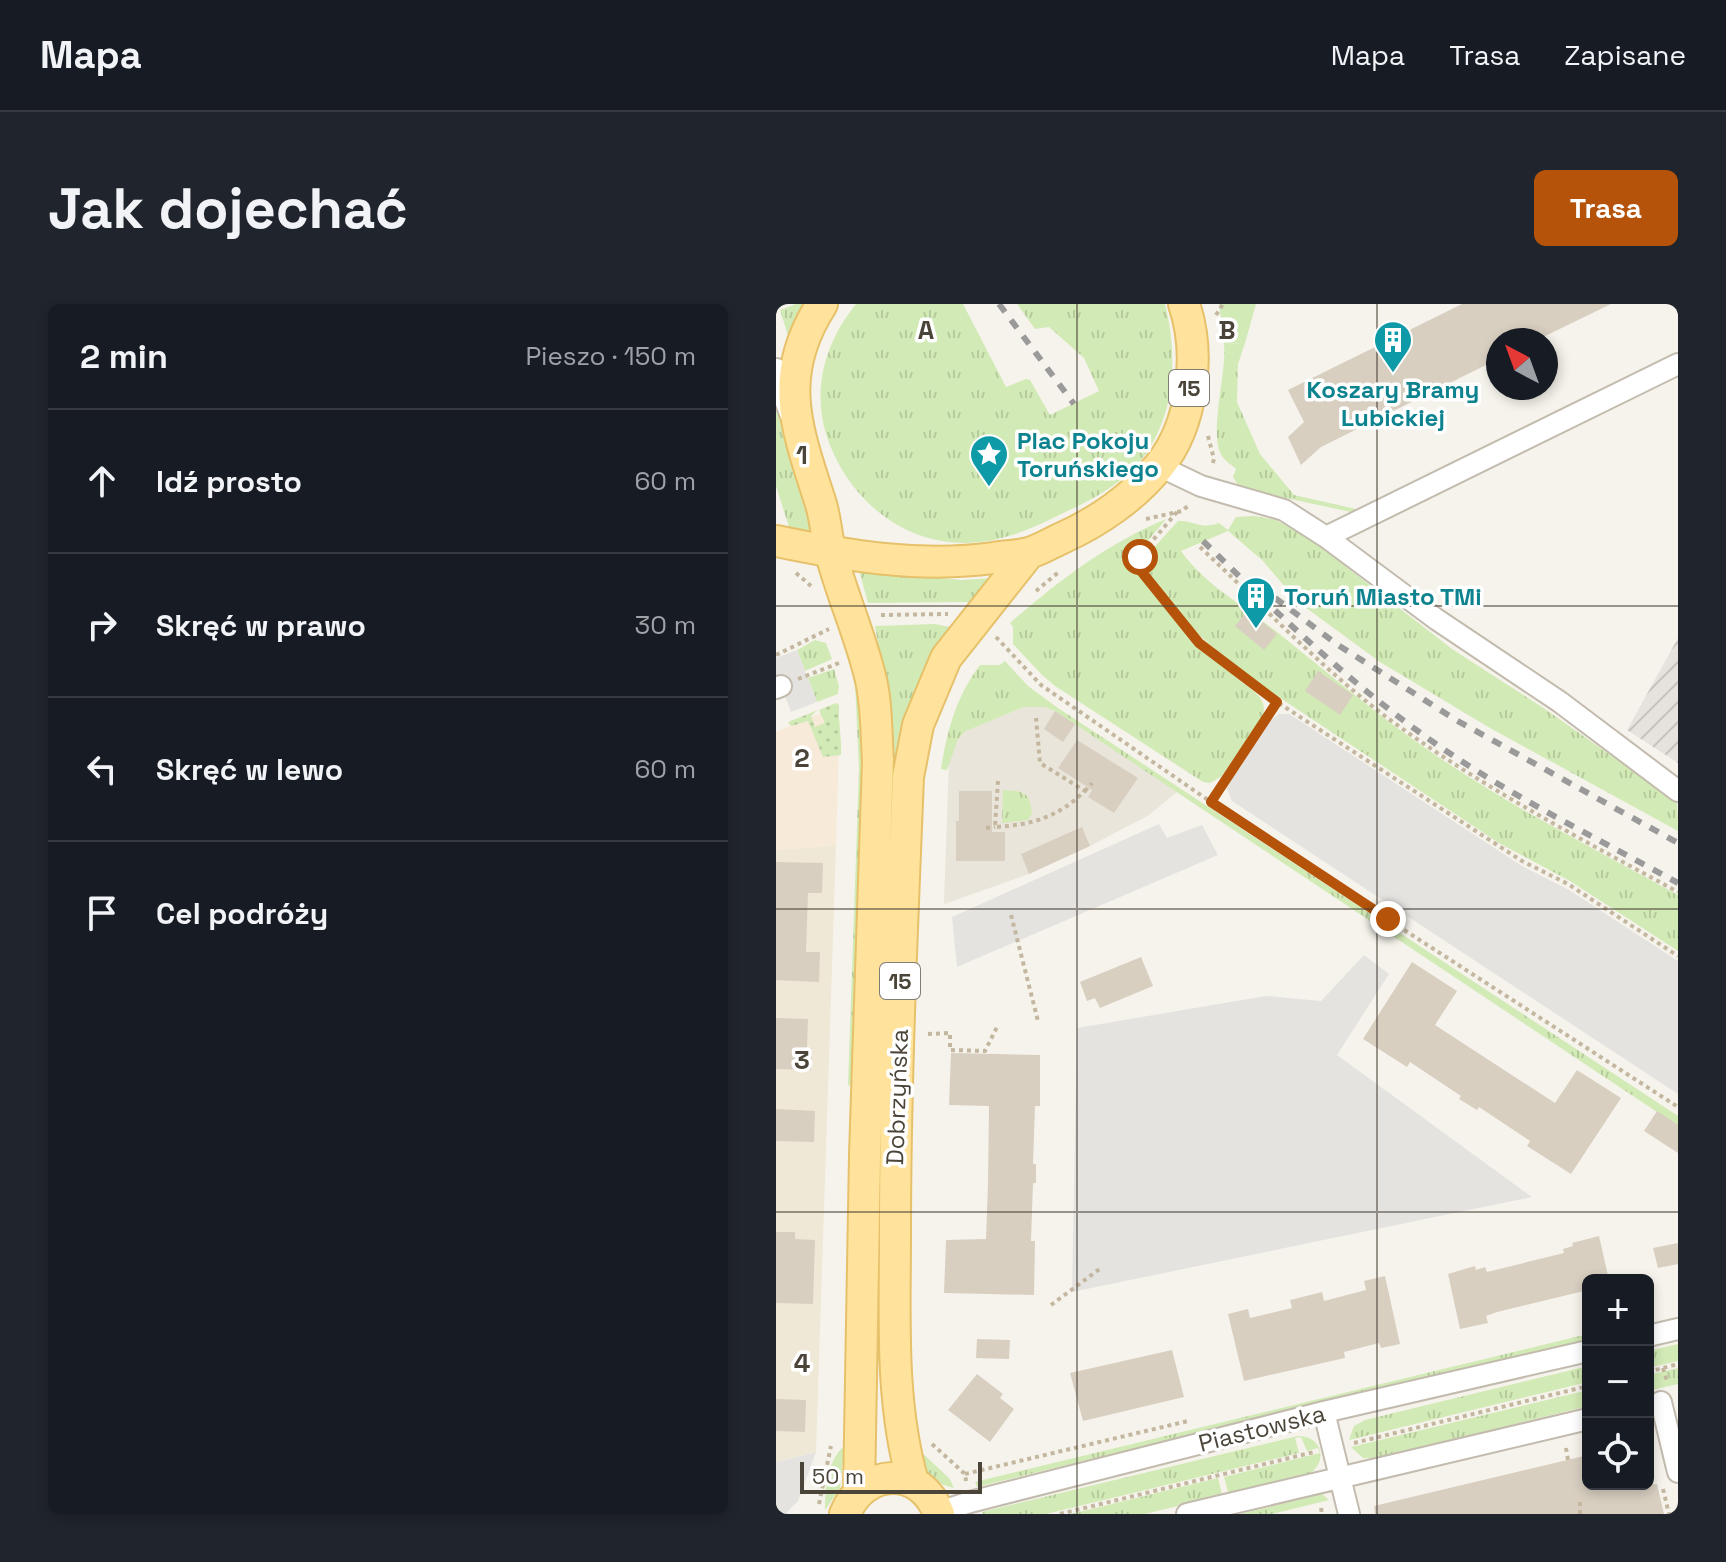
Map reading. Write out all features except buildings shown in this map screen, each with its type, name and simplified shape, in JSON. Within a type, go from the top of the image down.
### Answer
[{"type":"main road","points":[[822,304],[804,335],[796,362],[793,397],[795,421],[808,470],[821,502],[830,553]]},
{"type":"main road","name":"15","points":[[1029,553],[1078,531],[1120,504],[1159,466],[1187,408],[1192,361],[1184,304]]},
{"type":"main road","points":[[780,553],[830,553],[926,562],[970,561],[1029,553]]},
{"type":"main road","name":"Dobrzyńska","points":[[830,553],[872,683],[878,760],[865,1155],[841,1506]]},
{"type":"main road","name":"Dobrzyńska","points":[[913,1482],[902,1444],[894,1358],[895,1153],[908,777],[918,725],[946,658],[1029,553]]},
{"type":"main road","points":[[841,1506],[883,1478],[913,1482]]},
{"type":"main road","name":"15","points":[[913,1482],[924,1489],[939,1513]]},
{"type":"street","points":[[1326,537],[1678,364]]},
{"type":"street","points":[[776,371],[795,421]]},
{"type":"street","points":[[1159,466],[1201,486],[1284,510],[1326,537],[1436,619],[1560,702],[1678,791]]},
{"type":"street","points":[[1654,1335],[1678,1329]]},
{"type":"street","name":"Piastowska","points":[[939,1513],[970,1502],[1324,1412],[1582,1352]]},
{"type":"street","points":[[1662,1402],[1678,1472]]},
{"type":"street","points":[[1324,1412],[1349,1514]]},
{"type":"street","points":[[1187,1514],[1582,1420]]},
{"type":"path","points":[[1216,315],[1223,304]]},
{"type":"path","points":[[1177,512],[1142,553],[1139,561],[1141,571],[1199,643],[1277,702],[1522,861],[1568,884],[1678,956]]},
{"type":"path","points":[[1200,547],[1314,657],[1413,736],[1498,790],[1678,892]]},
{"type":"path","points":[[780,553],[813,588]]},
{"type":"path","points":[[871,616],[961,614]]},
{"type":"path","points":[[776,655],[834,627]]},
{"type":"path","points":[[987,644],[993,634],[1041,685],[1347,893],[1678,1107]]},
{"type":"path","points":[[779,687],[843,661]]},
{"type":"path","points":[[1211,802],[1277,702]]},
{"type":"path","points":[[1036,718],[1040,763],[1085,791]]},
{"type":"path","points":[[995,827],[998,781]]},
{"type":"path","points":[[986,828],[1023,826],[1056,815],[1092,783]]},
{"type":"path","points":[[1011,915],[1038,1021]]},
{"type":"path","points":[[928,1019],[928,1034],[950,1033],[950,1050],[985,1051],[997,1027]]},
{"type":"path","points":[[1051,1305],[1101,1268]]},
{"type":"path","points":[[1654,1370],[1678,1364]]},
{"type":"path","points":[[927,1439],[965,1474]]},
{"type":"path","points":[[831,1444],[819,1500],[841,1506]]},
{"type":"path","points":[[1566,1448],[1568,1460]]},
{"type":"path","points":[[1580,1502],[1580,1514]]},
{"type":"shaded area","points":[[1678,638],[1678,763],[1627,730]]},
{"type":"shaded area","points":[[797,650],[817,702],[791,712],[785,696],[776,699],[776,658]]},
{"type":"shaded area","points":[[1024,707],[1045,707],[1055,711],[1177,792],[1149,815],[1090,846],[1029,874],[944,904],[949,760],[958,739],[966,731]]},
{"type":"shaded area","points":[[828,710],[839,741],[836,846],[776,850],[776,732]]},
{"type":"shaded area","points":[[1279,714],[1289,714],[1522,866],[1569,890],[1678,961],[1678,1094],[1232,801],[1227,789],[1232,776],[1268,722]]},
{"type":"shaded area","points":[[1159,824],[1167,838],[1202,825],[1218,855],[957,967],[952,917]]},
{"type":"shaded area","points":[[836,846],[816,1452],[776,1462],[776,850]]},
{"type":"shaded area","points":[[1364,955],[1389,974],[1337,1055],[1532,1197],[1072,1292],[1077,1028],[1266,996],[1321,1001]]},
{"type":"shaded area","points":[[816,1452],[798,1501],[785,1514],[776,1514],[776,1462]]},
{"type":"green space","points":[[796,304],[811,304],[791,345],[780,310]]},
{"type":"green space","points":[[856,304],[963,304],[1006,387],[1030,380],[1050,415],[1099,391],[1084,358],[1049,327],[1035,329],[1017,304],[1165,304],[1172,344],[1171,385],[1153,443],[1141,460],[1115,485],[1041,524],[1012,535],[975,543],[946,542],[919,535],[894,523],[853,486],[837,461],[826,434],[821,399],[824,365],[837,333]]},
{"type":"green space","points":[[1219,304],[1256,304],[1245,343],[1224,344]]},
{"type":"green space","points":[[1245,343],[1238,364],[1237,402],[1260,454],[1294,495],[1356,509],[1351,512],[1238,485],[1233,477],[1236,469],[1223,458],[1218,447],[1217,419],[1224,344]]},
{"type":"green space","points":[[776,397],[819,534],[790,530],[776,486]]},
{"type":"green space","points":[[1255,516],[1276,520],[1309,538],[1452,649],[1545,709],[1677,802],[1678,831],[1490,728],[1380,662],[1298,602],[1262,560],[1228,531],[1181,551],[1213,585],[1431,752],[1522,809],[1678,895],[1678,951],[1570,881],[1499,843],[1238,670],[1188,625],[1145,569],[1147,555],[1178,521],[1207,526],[1219,523],[1228,530],[1236,517]]},
{"type":"green space","points":[[1166,519],[1133,559],[1136,571],[1175,620],[1218,663],[1258,695],[1264,707],[1263,716],[1222,776],[1210,783],[1203,782],[1055,686],[1013,644],[1013,627],[1010,623],[1046,593],[1104,552]]},
{"type":"green space","points":[[859,570],[961,580],[993,578],[972,602],[868,603]]},
{"type":"green space","points":[[935,624],[950,627],[927,666],[911,706],[893,791],[887,967],[887,695],[875,626]]},
{"type":"green space","points":[[845,632],[858,676],[864,755],[854,1081],[848,1086],[859,769],[855,682]]},
{"type":"green space","points":[[815,640],[826,643],[832,659],[805,671],[797,650]]},
{"type":"green space","points":[[1005,661],[1028,686],[1058,708],[1678,1116],[1678,1126],[1055,711],[1045,707],[1024,707],[966,731],[958,739],[947,770],[941,769],[954,715],[972,677],[980,665],[1000,665]]},
{"type":"green space","points":[[834,669],[838,694],[817,702],[808,678]]},
{"type":"green space","points":[[836,703],[839,705],[841,755],[823,757],[808,721],[791,726],[788,722],[818,710],[811,716],[815,727],[825,723],[819,710]]},
{"type":"green space","points":[[1003,790],[1020,792],[1027,797],[1032,813],[1028,820],[1002,823]]},
{"type":"green space","points":[[1582,1335],[1582,1340],[977,1487],[975,1482]]},
{"type":"green space","points":[[1678,1344],[1678,1361],[1654,1367],[1654,1350]]},
{"type":"green space","points":[[1582,1367],[1582,1383],[1349,1440],[1354,1426],[1365,1420]]},
{"type":"green space","points":[[1678,1368],[1678,1384],[1654,1390],[1654,1374]]},
{"type":"green space","points":[[1582,1391],[1582,1407],[1376,1458],[1363,1458],[1351,1447]]},
{"type":"green space","points":[[1298,1436],[1313,1440],[1320,1450],[1320,1453],[1318,1448],[1307,1451],[1301,1437],[1295,1438],[1299,1453],[1046,1514],[983,1514]]},
{"type":"green space","points":[[842,1448],[840,1488],[825,1510],[830,1469]]},
{"type":"green space","points":[[919,1450],[950,1479],[954,1488],[939,1483],[929,1475]]},
{"type":"green space","points":[[1320,1453],[1319,1463],[1309,1474],[1145,1514],[1071,1514],[1218,1478],[1222,1494],[1228,1492],[1224,1477]]},
{"type":"green space","points":[[1322,1494],[1329,1500],[1272,1514],[1240,1514]]},
{"type":"railway","points":[[999,304],[1074,404]]},
{"type":"railway","points":[[1203,541],[1344,673],[1436,744],[1525,799],[1678,883]]},
{"type":"railway","points":[[1275,598],[1338,645],[1456,720],[1678,843]]},
{"type":"place","name":"Koszary Bramy Lubickiej","points":[[1393,374]]},
{"type":"place","name":"Plac Pokoju Toruńskiego","points":[[989,488]]},
{"type":"place","name":"Toruń Miasto TMi","points":[[1256,630]]},
{"type":"route","points":[[1140,557],[1141,571],[1199,643],[1277,702],[1211,802],[1388,919]]}]
